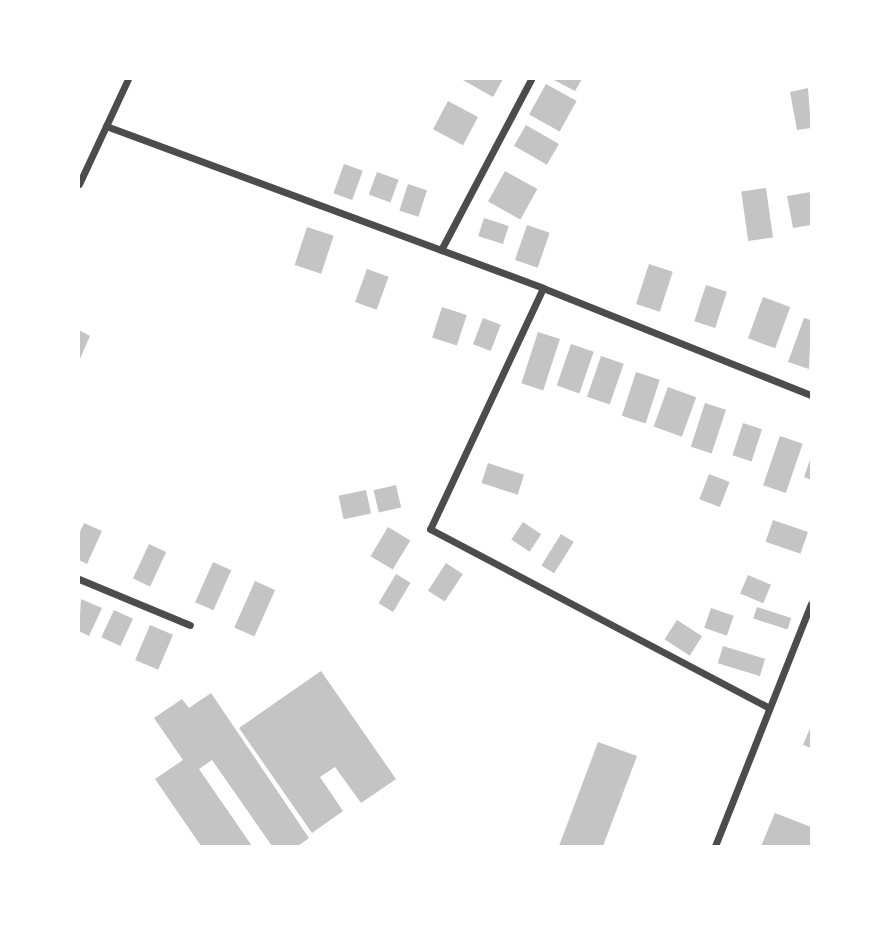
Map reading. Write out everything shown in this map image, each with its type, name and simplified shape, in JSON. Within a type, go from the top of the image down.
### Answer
[{"type":"street","points":[[79,184],[128,79]]},
{"type":"street","points":[[441,250],[531,79]]},
{"type":"street","points":[[106,125],[543,288],[811,395]]},
{"type":"street","points":[[543,288],[430,530],[769,708]]},
{"type":"street","points":[[79,579],[190,625]]},
{"type":"street","points":[[715,846],[811,604]]},
{"type":"building","points":[[461,79],[503,79],[493,97]]},
{"type":"building","points":[[552,79],[582,79],[575,91]]},
{"type":"building","points":[[546,84],[577,101],[560,132],[529,115]]},
{"type":"building","points":[[808,88],[811,128],[797,130],[790,92]]},
{"type":"building","points":[[448,101],[478,117],[463,145],[433,129]]},
{"type":"building","points":[[526,125],[559,144],[547,165],[514,146]]},
{"type":"building","points":[[344,164],[363,171],[352,200],[333,193]]},
{"type":"building","points":[[505,171],[537,189],[520,220],[488,202]]},
{"type":"building","points":[[377,172],[399,180],[390,202],[369,195]]},
{"type":"building","points":[[408,184],[427,190],[418,217],[399,211]]},
{"type":"building","points":[[766,188],[773,238],[748,241],[741,191]]},
{"type":"building","points":[[811,192],[811,225],[793,228],[787,196]]},
{"type":"building","points":[[484,218],[509,226],[503,244],[478,236]]},
{"type":"building","points":[[527,225],[550,233],[538,268],[515,260]]},
{"type":"building","points":[[307,227],[334,236],[321,274],[295,265]]},
{"type":"building","points":[[649,264],[673,272],[660,312],[636,304]]},
{"type":"building","points":[[367,269],[389,277],[377,310],[355,302]]},
{"type":"building","points":[[706,285],[727,292],[715,328],[694,321]]},
{"type":"building","points":[[763,297],[790,307],[775,348],[748,338]]},
{"type":"building","points":[[442,307],[467,315],[457,345],[432,337]]},
{"type":"building","points":[[483,318],[501,325],[491,351],[473,344]]},
{"type":"building","points":[[804,318],[811,320],[809,369],[788,362]]},
{"type":"building","points":[[79,330],[90,336],[79,361]]},
{"type":"building","points":[[538,332],[560,339],[543,390],[521,383]]},
{"type":"building","points":[[571,344],[594,352],[579,393],[557,386]]},
{"type":"building","points":[[601,356],[624,364],[610,404],[587,397]]},
{"type":"building","points":[[636,372],[660,380],[646,423],[622,416]]},
{"type":"building","points":[[668,387],[696,397],[682,437],[654,426]]},
{"type":"building","points":[[705,403],[726,410],[712,454],[691,447]]},
{"type":"building","points":[[743,423],[762,429],[752,462],[732,455]]},
{"type":"building","points":[[780,436],[803,444],[786,493],[763,485]]},
{"type":"building","points":[[811,457],[811,480],[804,477]]},
{"type":"building","points":[[488,463],[524,475],[518,495],[482,483]]},
{"type":"building","points":[[709,474],[730,482],[720,507],[699,499]]},
{"type":"building","points":[[396,485],[401,507],[379,513],[374,490]]},
{"type":"building","points":[[366,490],[371,513],[344,519],[339,496]]},
{"type":"building","points":[[773,520],[808,532],[800,554],[766,542]]},
{"type":"building","points":[[523,522],[541,534],[529,552],[511,539]]},
{"type":"building","points":[[84,523],[102,531],[87,564],[79,560],[79,534]]},
{"type":"building","points":[[388,527],[410,540],[393,570],[370,556]]},
{"type":"building","points":[[561,534],[574,542],[554,573],[541,565]]},
{"type":"building","points":[[149,544],[166,552],[150,586],[133,578]]},
{"type":"building","points":[[213,562],[231,570],[213,610],[195,602]]},
{"type":"building","points":[[446,563],[463,574],[445,602],[428,591]]},
{"type":"building","points":[[396,574],[411,583],[393,612],[378,603]]},
{"type":"building","points":[[748,575],[771,585],[763,603],[740,593]]},
{"type":"building","points":[[255,581],[275,590],[254,637],[234,628]]},
{"type":"building","points":[[81,599],[102,608],[89,636],[79,631]]},
{"type":"building","points":[[757,607],[791,618],[788,630],[753,618]]},
{"type":"building","points":[[711,608],[734,616],[727,636],[704,628]]},
{"type":"building","points":[[114,610],[133,619],[120,646],[101,637]]},
{"type":"building","points":[[677,620],[702,636],[690,656],[664,639]]},
{"type":"building","points":[[150,625],[173,635],[158,670],[135,660]]},
{"type":"building","points":[[723,646],[765,659],[760,676],[718,663]]},
{"type":"building","points":[[321,671],[396,779],[361,803],[335,767],[320,777],[343,811],[312,833],[239,728]]},
{"type":"building","points":[[211,693],[309,838],[298,846],[272,846],[212,760],[199,769],[252,846],[201,846],[155,779],[183,760],[154,718],[182,699],[189,708]]},
{"type":"building","points":[[811,726],[811,748],[803,745]]},
{"type":"building","points":[[598,742],[637,756],[603,846],[559,846]]},
{"type":"building","points":[[775,813],[811,827],[811,846],[761,846]]}]
